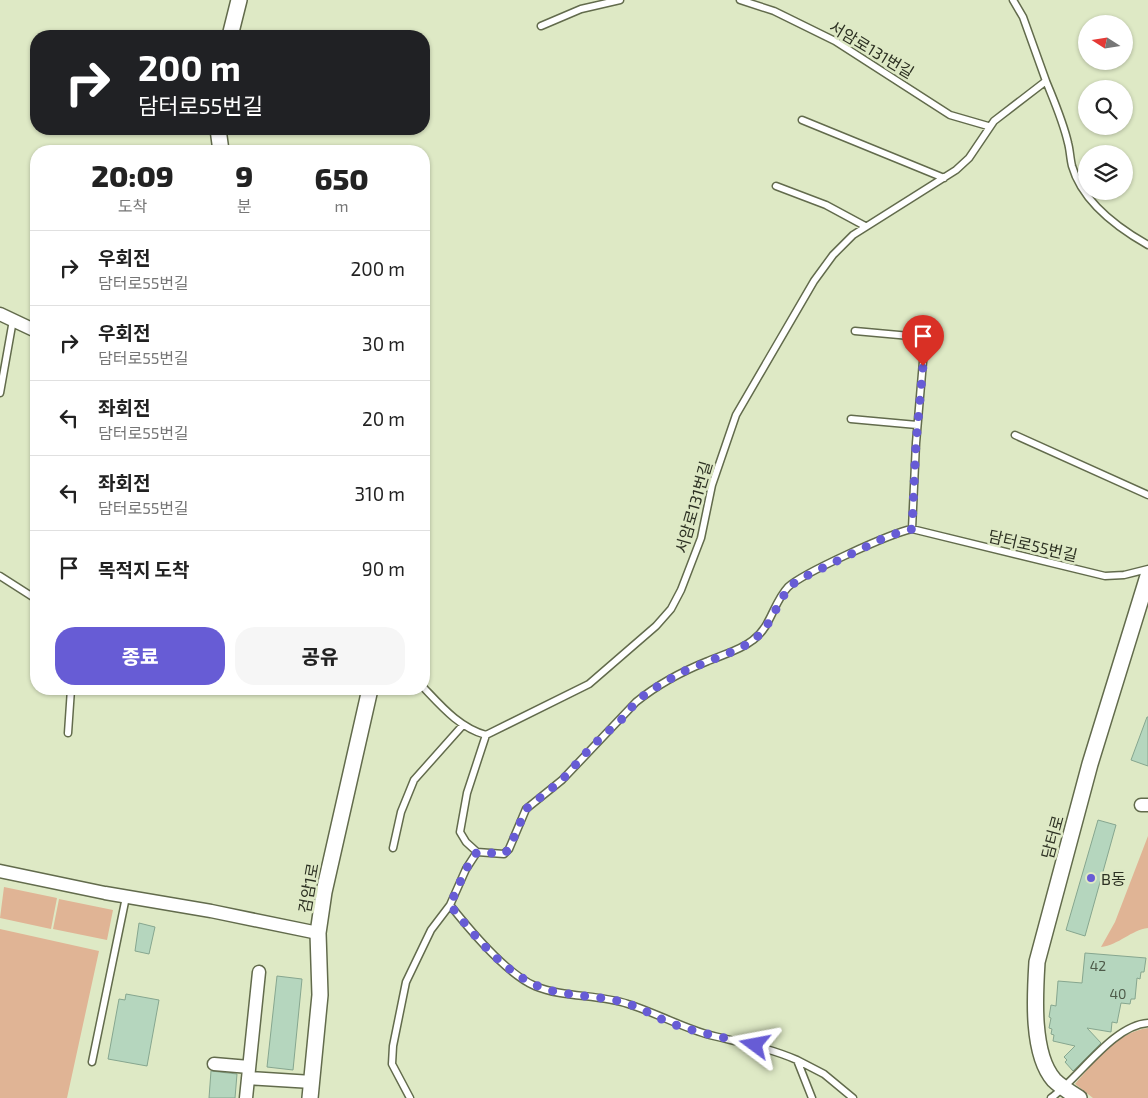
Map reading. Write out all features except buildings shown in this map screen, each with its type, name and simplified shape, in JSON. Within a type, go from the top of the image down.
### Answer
[{"type":"street","points":[[232,30],[239,0]]},
{"type":"street","points":[[0,314],[30,328]]},
{"type":"street","name":"담터로","points":[[1079,1098],[1054,1079],[1044,1063],[1038,1037],[1035,991],[1037,962],[1090,764],[1148,576]]},
{"type":"street","name":"검암1로","points":[[310,1098],[320,995],[318,933],[328,876],[369,695]]},
{"type":"street","points":[[0,871],[318,933]]},
{"type":"street","points":[[246,1098],[259,972]]},
{"type":"street","points":[[214,1064],[249,1073],[312,1082]]},
{"type":"lane","points":[[541,26],[580,9],[620,0]]},
{"type":"lane","name":"서암로131번길","points":[[740,0],[774,10],[835,41],[950,115],[988,126]]},
{"type":"lane","points":[[1013,0],[1023,16],[1064,127],[1072,166],[1086,192],[1106,217],[1126,233],[1148,245]]},
{"type":"lane","name":"서암로131번길","points":[[486,735],[589,684],[656,626],[671,609],[681,590],[701,538],[712,485],[736,415],[814,281],[833,256],[865,226],[944,178],[969,158],[988,126],[1046,81]]},
{"type":"lane","points":[[802,120],[944,178]]},
{"type":"lane","points":[[776,186],[826,205],[865,226]]},
{"type":"lane","points":[[0,394],[13,320]]},
{"type":"lane","points":[[855,331],[910,336],[922,342],[924,350],[912,529]]},
{"type":"lane","points":[[851,419],[918,425]]},
{"type":"lane","points":[[1015,435],[1148,495]]},
{"type":"lane","name":"담터로55번길","points":[[477,852],[504,854],[509,849],[526,809],[562,780],[593,745],[648,692],[682,672],[739,649],[754,640],[765,629],[788,588],[815,571],[888,536],[912,529],[1105,576],[1124,575],[1148,569]]},
{"type":"lane","points":[[0,576],[30,595]]},
{"type":"lane","points":[[410,1098],[392,1064],[393,1046],[406,982],[431,930],[450,905],[466,869],[477,852],[466,842],[460,832],[467,793],[486,735],[472,732],[430,694]]},
{"type":"lane","points":[[68,732],[71,695]]},
{"type":"lane","points":[[394,848],[401,812],[414,780],[463,725]]},
{"type":"lane","points":[[92,1062],[126,897]]},
{"type":"lane","points":[[450,905],[494,954],[516,974],[534,986],[555,992],[628,1004],[670,1023],[706,1034],[771,1049],[824,1074],[853,1098]]},
{"type":"lane","points":[[1051,1098],[1064,1088],[1112,1040],[1126,1030],[1148,1023]]},
{"type":"lane","points":[[797,1060],[812,1098]]},
{"type":"shaded area","points":[[1148,836],[1148,928],[1101,947],[1115,922]]},
{"type":"shaded area","points":[[4,887],[57,898],[51,929],[0,918]]},
{"type":"shaded area","points":[[59,899],[113,910],[107,940],[53,929]]},
{"type":"shaded area","points":[[0,929],[99,951],[67,1098],[0,1098]]},
{"type":"shaded area","points":[[1148,1028],[1148,1098],[1093,1098],[1075,1084],[1098,1058],[1116,1042],[1126,1035]]},
{"type":"place","name":"B동","points":[[1091,878]]},
{"type":"route","points":[[755,1045],[706,1034],[670,1023],[628,1004],[555,992],[534,986],[516,974],[494,954],[450,905],[466,869],[477,852],[496,855],[504,854],[509,849],[520,820],[532,802],[552,790],[593,745],[648,692],[682,672],[739,649],[754,640],[765,629],[788,588],[798,580],[888,536],[912,529],[916,443],[923,366]]}]
